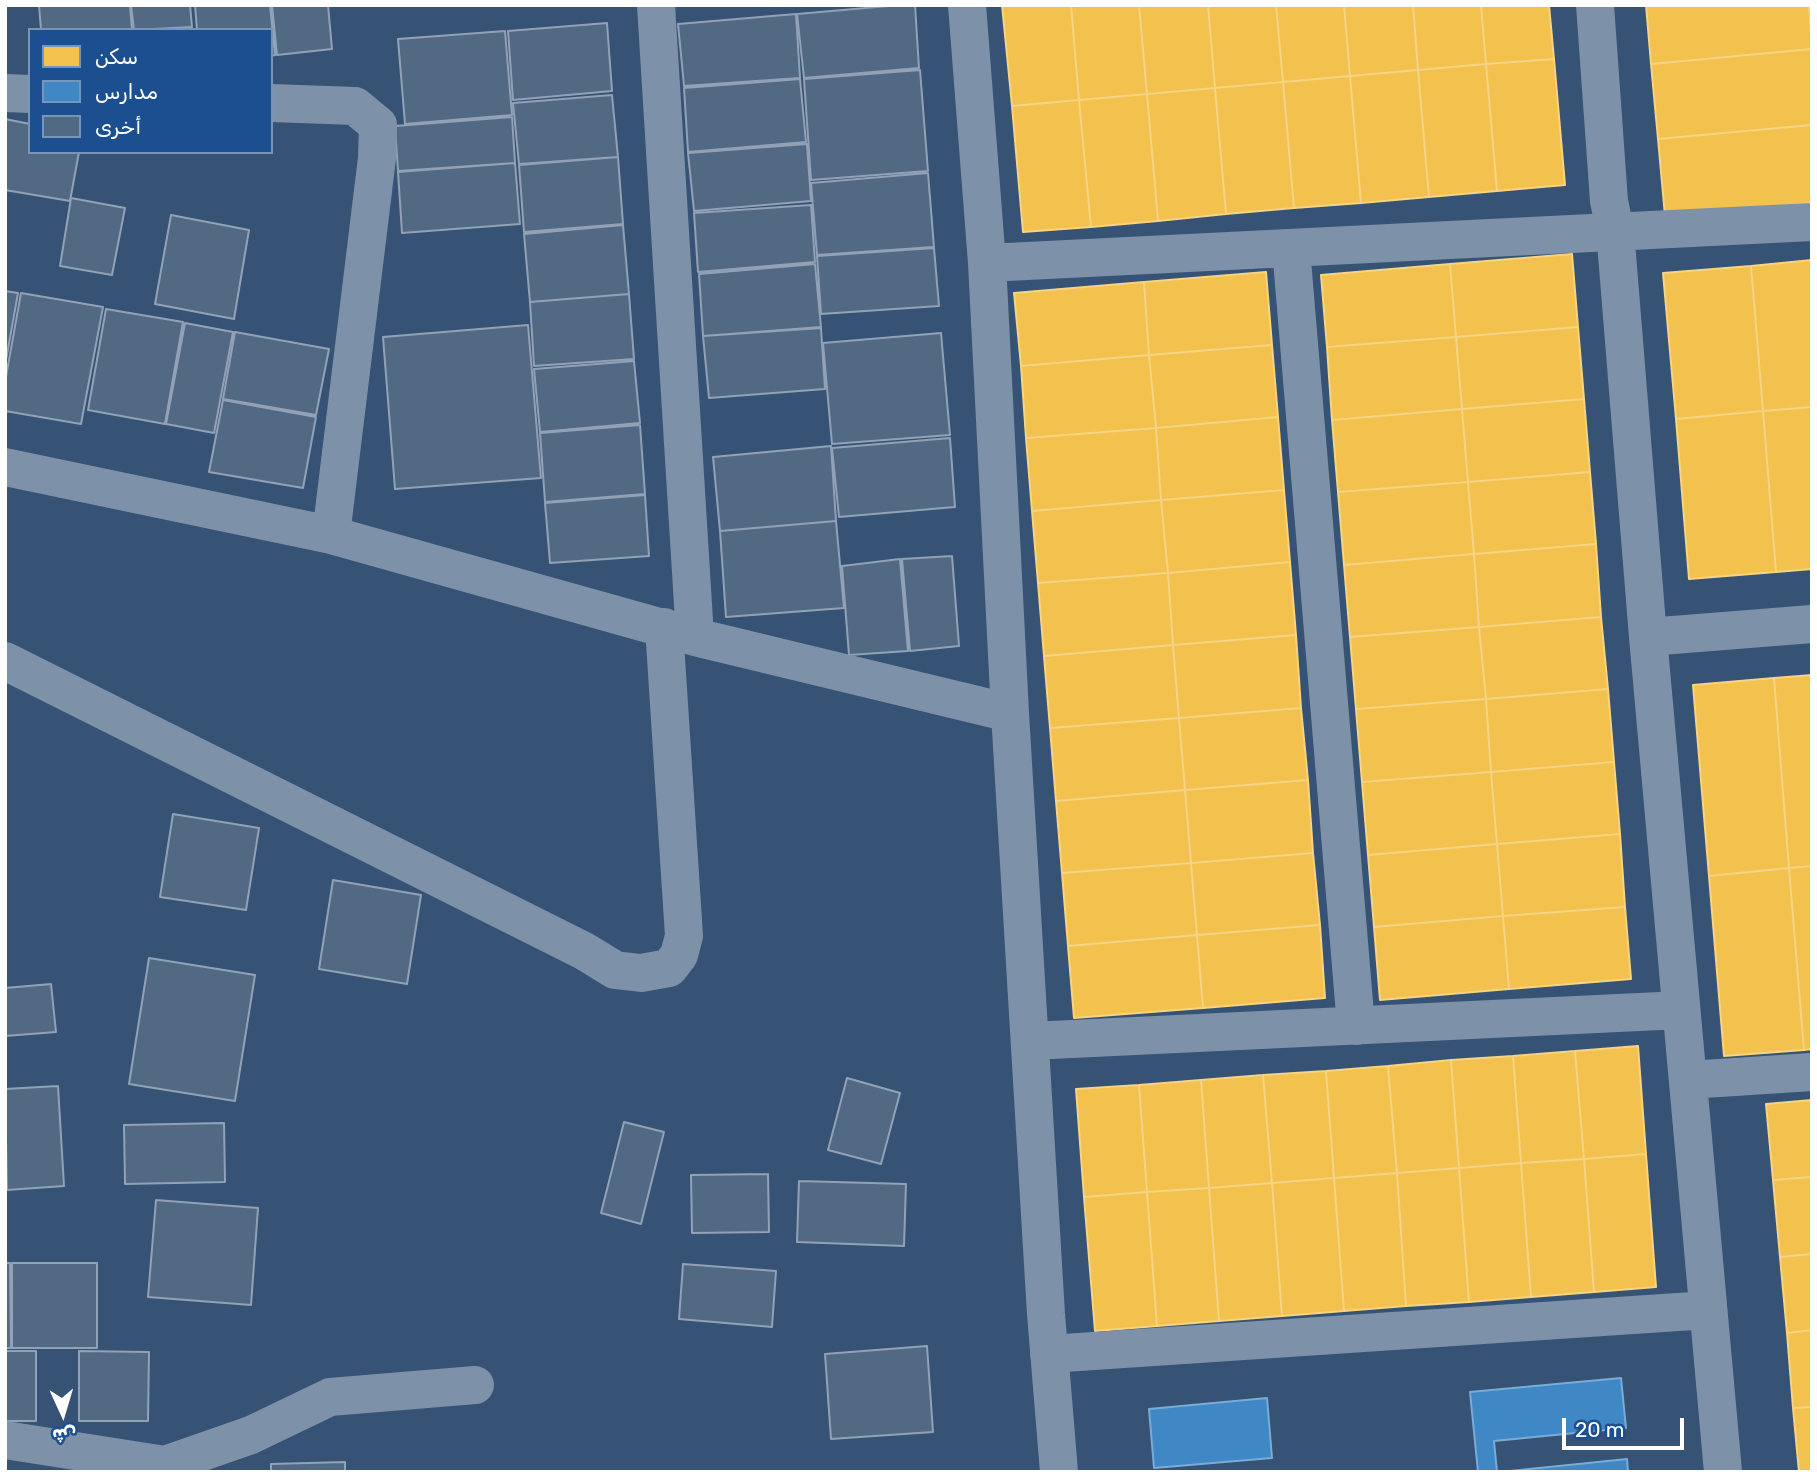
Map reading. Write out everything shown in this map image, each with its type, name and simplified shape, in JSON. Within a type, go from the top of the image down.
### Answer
[{"type":"street","points":[[5,661],[584,951],[615,970],[641,973],[668,968],[679,955],[684,936],[679,632],[656,5]]},
{"type":"street","points":[[968,5],[987,263],[1010,713],[1049,1353],[1059,1472]]},
{"type":"street","points":[[1595,5],[1609,201],[1615,230],[1648,637],[1723,1472]]},
{"type":"street","points":[[5,93],[28,94]]},
{"type":"street","points":[[273,103],[355,106],[378,125],[377,158],[331,535]]},
{"type":"street","points":[[987,263],[1812,222]]},
{"type":"street","points":[[1291,248],[1356,1026]]},
{"type":"street","points":[[5,467],[331,535],[679,632],[1010,713]]},
{"type":"street","points":[[1648,637],[1812,624]]},
{"type":"street","points":[[1030,1041],[1681,1010]]},
{"type":"street","points":[[1688,1080],[1812,1072]]},
{"type":"street","points":[[1049,1353],[1709,1310]]},
{"type":"street","points":[[5,1440],[165,1465],[251,1435],[330,1397],[475,1385]]},
{"type":"building: سكن","points":[[1002,5],[1071,5],[1079,100],[1012,106]]},
{"type":"building: سكن","points":[[1071,5],[1139,5],[1147,94],[1079,100]]},
{"type":"building: سكن","points":[[1139,5],[1208,5],[1215,88],[1147,94]]},
{"type":"building: سكن","points":[[1208,5],[1276,5],[1283,82],[1215,88]]},
{"type":"building: سكن","points":[[1276,5],[1344,5],[1350,76],[1283,82]]},
{"type":"building: سكن","points":[[1344,5],[1413,5],[1418,70],[1350,76]]},
{"type":"building: سكن","points":[[1413,5],[1481,5],[1486,64],[1418,70]]},
{"type":"building: سكن","points":[[1481,5],[1549,5],[1554,59],[1486,64]]},
{"type":"building: سكن","points":[[1646,5],[1809,5],[1812,49],[1651,64]]},
{"type":"building: سكن","points":[[1812,49],[1812,125],[1658,139],[1651,64]]},
{"type":"building: سكن","points":[[1554,59],[1565,185],[1497,191],[1486,64]]},
{"type":"building: سكن","points":[[1486,64],[1497,191],[1429,197],[1418,70]]},
{"type":"building: سكن","points":[[1418,70],[1429,197],[1361,203],[1350,76]]},
{"type":"building: سكن","points":[[1350,76],[1361,203],[1294,208],[1283,82]]},
{"type":"building: سكن","points":[[1283,82],[1294,208],[1226,214],[1215,88]]},
{"type":"building: سكن","points":[[1215,88],[1226,214],[1158,221],[1147,94]]},
{"type":"building: سكن","points":[[1147,94],[1158,221],[1091,227],[1079,100]]},
{"type":"building: سكن","points":[[1079,100],[1091,227],[1023,232],[1012,106]]},
{"type":"building: سكن","points":[[1812,125],[1812,203],[1665,216],[1658,139]]},
{"type":"building: سكن","points":[[1572,254],[1578,327],[1456,337],[1450,264]]},
{"type":"building: سكن","points":[[1812,260],[1812,407],[1763,411],[1751,266]]},
{"type":"building: سكن","points":[[1450,264],[1456,337],[1327,347],[1321,275]]},
{"type":"building: سكن","points":[[1751,266],[1763,411],[1676,419],[1663,273]]},
{"type":"building: سكن","points":[[1266,272],[1272,345],[1149,355],[1144,282]]},
{"type":"building: سكن","points":[[1144,282],[1149,355],[1021,366],[1014,293]]},
{"type":"building: سكن","points":[[1578,327],[1584,399],[1462,409],[1456,337]]},
{"type":"building: سكن","points":[[1456,337],[1462,409],[1332,420],[1327,347]]},
{"type":"building: سكن","points":[[1272,345],[1278,417],[1156,428],[1149,355]]},
{"type":"building: سكن","points":[[1149,355],[1156,428],[1026,438],[1021,366]]},
{"type":"building: سكن","points":[[1584,399],[1590,472],[1468,482],[1462,409]]},
{"type":"building: سكن","points":[[1812,407],[1812,569],[1776,572],[1763,411]]},
{"type":"building: سكن","points":[[1462,409],[1468,482],[1338,492],[1332,420]]},
{"type":"building: سكن","points":[[1763,411],[1776,572],[1689,579],[1676,419]]},
{"type":"building: سكن","points":[[1278,417],[1284,490],[1161,500],[1156,428]]},
{"type":"building: سكن","points":[[1156,428],[1161,500],[1032,511],[1026,438]]},
{"type":"building: سكن","points":[[1590,472],[1596,544],[1474,554],[1468,482]]},
{"type":"building: سكن","points":[[1468,482],[1474,554],[1344,565],[1338,492]]},
{"type":"building: سكن","points":[[1284,490],[1290,562],[1168,573],[1161,500]]},
{"type":"building: سكن","points":[[1161,500],[1168,573],[1038,583],[1032,511]]},
{"type":"building: سكن","points":[[1596,544],[1601,617],[1479,627],[1474,554]]},
{"type":"building: سكن","points":[[1474,554],[1479,627],[1350,637],[1344,565]]},
{"type":"building: سكن","points":[[1290,562],[1296,635],[1173,645],[1168,573]]},
{"type":"building: سكن","points":[[1168,573],[1173,645],[1044,656],[1038,583]]},
{"type":"building: سكن","points":[[1601,617],[1608,689],[1486,699],[1479,627]]},
{"type":"building: سكن","points":[[1479,627],[1486,699],[1356,709],[1350,637]]},
{"type":"building: سكن","points":[[1296,635],[1301,708],[1179,718],[1173,645]]},
{"type":"building: سكن","points":[[1173,645],[1179,718],[1050,728],[1044,656]]},
{"type":"building: سكن","points":[[1812,675],[1812,866],[1789,868],[1774,678]]},
{"type":"building: سكن","points":[[1774,678],[1789,868],[1709,876],[1693,685]]},
{"type":"building: سكن","points":[[1608,689],[1614,762],[1491,772],[1486,699]]},
{"type":"building: سكن","points":[[1486,699],[1491,772],[1362,782],[1356,709]]},
{"type":"building: سكن","points":[[1301,708],[1308,780],[1185,790],[1179,718]]},
{"type":"building: سكن","points":[[1179,718],[1185,790],[1056,801],[1050,728]]},
{"type":"building: سكن","points":[[1614,762],[1620,834],[1497,844],[1491,772]]},
{"type":"building: سكن","points":[[1491,772],[1497,844],[1368,855],[1362,782]]},
{"type":"building: سكن","points":[[1308,780],[1313,853],[1191,863],[1185,790]]},
{"type":"building: سكن","points":[[1185,790],[1191,863],[1062,873],[1056,801]]},
{"type":"building: سكن","points":[[1620,834],[1625,907],[1503,916],[1497,844]]},
{"type":"building: سكن","points":[[1497,844],[1503,916],[1374,927],[1368,855]]},
{"type":"building: سكن","points":[[1313,853],[1320,925],[1197,935],[1191,863]]},
{"type":"building: سكن","points":[[1191,863],[1197,935],[1068,946],[1062,873]]},
{"type":"building: سكن","points":[[1812,866],[1812,1049],[1804,1050],[1789,868]]},
{"type":"building: سكن","points":[[1789,868],[1804,1050],[1724,1056],[1709,876]]},
{"type":"building: سكن","points":[[1625,907],[1631,979],[1509,989],[1503,916]]},
{"type":"building: سكن","points":[[1503,916],[1509,989],[1380,1000],[1374,927]]},
{"type":"building: سكن","points":[[1320,925],[1325,998],[1203,1008],[1197,935]]},
{"type":"building: سكن","points":[[1197,935],[1203,1008],[1074,1018],[1068,946]]},
{"type":"building: سكن","points":[[1638,1046],[1646,1154],[1584,1159],[1575,1051]]},
{"type":"building: سكن","points":[[1575,1051],[1584,1159],[1521,1163],[1513,1056]]},
{"type":"building: سكن","points":[[1513,1056],[1521,1163],[1459,1168],[1451,1060]]},
{"type":"building: سكن","points":[[1451,1060],[1459,1168],[1397,1173],[1388,1066]]},
{"type":"building: سكن","points":[[1388,1066],[1397,1173],[1334,1178],[1326,1071]]},
{"type":"building: سكن","points":[[1326,1071],[1334,1178],[1272,1183],[1263,1075]]},
{"type":"building: سكن","points":[[1263,1075],[1272,1183],[1209,1188],[1201,1080]]},
{"type":"building: سكن","points":[[1201,1080],[1209,1188],[1147,1192],[1139,1085]]},
{"type":"building: سكن","points":[[1139,1085],[1147,1192],[1084,1197],[1076,1089]]},
{"type":"building: سكن","points":[[1812,1100],[1812,1177],[1773,1180],[1766,1104]]},
{"type":"building: سكن","points":[[1646,1154],[1656,1287],[1594,1292],[1584,1159]]},
{"type":"building: سكن","points":[[1584,1159],[1594,1292],[1531,1297],[1521,1163]]},
{"type":"building: سكن","points":[[1521,1163],[1531,1297],[1469,1302],[1459,1168]]},
{"type":"building: سكن","points":[[1459,1168],[1469,1302],[1406,1306],[1397,1173]]},
{"type":"building: سكن","points":[[1397,1173],[1406,1306],[1344,1311],[1334,1178]]},
{"type":"building: سكن","points":[[1812,1177],[1812,1254],[1780,1257],[1773,1180]]},
{"type":"building: سكن","points":[[1334,1178],[1344,1311],[1282,1316],[1272,1183]]},
{"type":"building: سكن","points":[[1272,1183],[1282,1316],[1219,1321],[1209,1188]]},
{"type":"building: سكن","points":[[1209,1188],[1219,1321],[1157,1326],[1147,1192]]},
{"type":"building: سكن","points":[[1147,1192],[1157,1326],[1095,1331],[1084,1197]]},
{"type":"building: سكن","points":[[1812,1254],[1812,1330],[1787,1333],[1780,1257]]},
{"type":"building: سكن","points":[[1812,1330],[1812,1407],[1793,1408],[1787,1333]]},
{"type":"building: سكن","points":[[1812,1407],[1812,1472],[1799,1472],[1793,1408]]},
{"type":"building: مدارس","points":[[1621,1378],[1626,1428],[1494,1441],[1497,1472],[1478,1472],[1470,1392]]},
{"type":"building: مدارس","points":[[1267,1398],[1272,1458],[1154,1468],[1149,1409]]},
{"type":"building: مدارس","points":[[1627,1459],[1628,1472],[1500,1472]]},
{"type":"building: أخرى","points":[[39,5],[130,5],[132,28],[41,28]]},
{"type":"building: أخرى","points":[[131,5],[190,5],[192,27],[134,28]]},
{"type":"building: أخرى","points":[[195,5],[270,5],[272,28],[197,28]]},
{"type":"building: أخرى","points":[[272,5],[328,5],[332,49],[277,55]]},
{"type":"building: أخرى","points":[[915,5],[919,68],[804,78],[797,14]]},
{"type":"building: أخرى","points":[[796,14],[800,78],[684,86],[678,24]]},
{"type":"building: أخرى","points":[[607,23],[612,91],[513,100],[508,31]]},
{"type":"building: أخرى","points":[[505,31],[512,115],[405,124],[398,39]]},
{"type":"building: أخرى","points":[[920,70],[928,171],[811,180],[804,79]]},
{"type":"building: أخرى","points":[[800,79],[806,142],[688,152],[684,88]]},
{"type":"building: أخرى","points":[[612,95],[618,157],[519,164],[513,103]]},
{"type":"building: أخرى","points":[[512,117],[515,163],[398,171],[395,126]]},
{"type":"building: أخرى","points":[[5,119],[28,124],[28,154],[79,154],[70,201],[5,190]]},
{"type":"building: أخرى","points":[[807,144],[811,201],[694,211],[688,153]]},
{"type":"building: أخرى","points":[[618,157],[623,224],[524,232],[519,165]]},
{"type":"building: أخرى","points":[[515,163],[520,224],[402,233],[398,172]]},
{"type":"building: أخرى","points":[[928,173],[934,247],[817,255],[811,183]]},
{"type":"building: أخرى","points":[[71,198],[125,208],[112,275],[60,266]]},
{"type":"building: أخرى","points":[[811,205],[815,262],[698,272],[694,213]]},
{"type":"building: أخرى","points":[[171,215],[249,230],[234,319],[155,304]]},
{"type":"building: أخرى","points":[[623,225],[629,294],[530,302],[524,234]]},
{"type":"building: أخرى","points":[[934,248],[939,306],[821,314],[817,256]]},
{"type":"building: أخرى","points":[[815,264],[821,327],[703,336],[699,274]]},
{"type":"building: أخرى","points":[[5,291],[18,293],[5,366]]},
{"type":"building: أخرى","points":[[21,293],[103,307],[81,424],[5,411],[5,382]]},
{"type":"building: أخرى","points":[[629,294],[634,359],[534,366],[530,302]]},
{"type":"building: أخرى","points":[[106,309],[183,322],[165,424],[88,410]]},
{"type":"building: أخرى","points":[[185,323],[233,332],[214,433],[166,424]]},
{"type":"building: أخرى","points":[[528,325],[541,478],[395,489],[383,337]]},
{"type":"building: أخرى","points":[[821,328],[825,389],[709,398],[703,336]]},
{"type":"building: أخرى","points":[[235,332],[329,349],[316,415],[223,399]]},
{"type":"building: أخرى","points":[[941,333],[950,435],[832,444],[823,343]]},
{"type":"building: أخرى","points":[[634,361],[640,423],[540,432],[534,369]]},
{"type":"building: أخرى","points":[[223,400],[316,417],[303,488],[209,472]]},
{"type":"building: أخرى","points":[[640,425],[645,494],[545,502],[540,433]]},
{"type":"building: أخرى","points":[[950,438],[955,507],[839,517],[832,448]]},
{"type":"building: أخرى","points":[[831,446],[836,521],[720,531],[713,457]]},
{"type":"building: أخرى","points":[[645,495],[649,556],[550,563],[545,503]]},
{"type":"building: أخرى","points":[[836,521],[844,608],[726,617],[720,531]]},
{"type":"building: أخرى","points":[[952,556],[959,646],[910,651],[902,559]]},
{"type":"building: أخرى","points":[[900,559],[908,651],[849,655],[842,566]]},
{"type":"building: أخرى","points":[[173,814],[259,828],[246,910],[160,897]]},
{"type":"building: أخرى","points":[[333,880],[421,895],[407,984],[319,969]]},
{"type":"building: أخرى","points":[[149,958],[255,975],[235,1101],[129,1084]]},
{"type":"building: أخرى","points":[[51,984],[56,1032],[5,1036],[5,988]]},
{"type":"building: أخرى","points":[[847,1078],[900,1093],[881,1164],[828,1150]]},
{"type":"building: أخرى","points":[[58,1086],[64,1186],[7,1190],[5,1089]]},
{"type":"building: أخرى","points":[[624,1122],[664,1132],[641,1224],[601,1213]]},
{"type":"building: أخرى","points":[[224,1123],[225,1182],[125,1184],[124,1125]]},
{"type":"building: أخرى","points":[[768,1174],[769,1232],[692,1233],[691,1175]]},
{"type":"building: أخرى","points":[[799,1181],[906,1184],[904,1246],[797,1242]]},
{"type":"building: أخرى","points":[[156,1200],[258,1208],[251,1305],[148,1297]]},
{"type":"building: أخرى","points":[[5,1263],[10,1263],[11,1348],[5,1348]]},
{"type":"building: أخرى","points":[[12,1263],[97,1263],[97,1348],[12,1348]]},
{"type":"building: أخرى","points":[[683,1264],[776,1271],[772,1327],[679,1319]]},
{"type":"building: أخرى","points":[[927,1346],[933,1432],[831,1439],[825,1354]]},
{"type":"building: أخرى","points":[[5,1351],[36,1351],[36,1421],[5,1421]]},
{"type":"building: أخرى","points":[[79,1351],[149,1352],[148,1421],[79,1421]]},
{"type":"building: أخرى","points":[[345,1462],[345,1472],[271,1472],[271,1464]]}]
